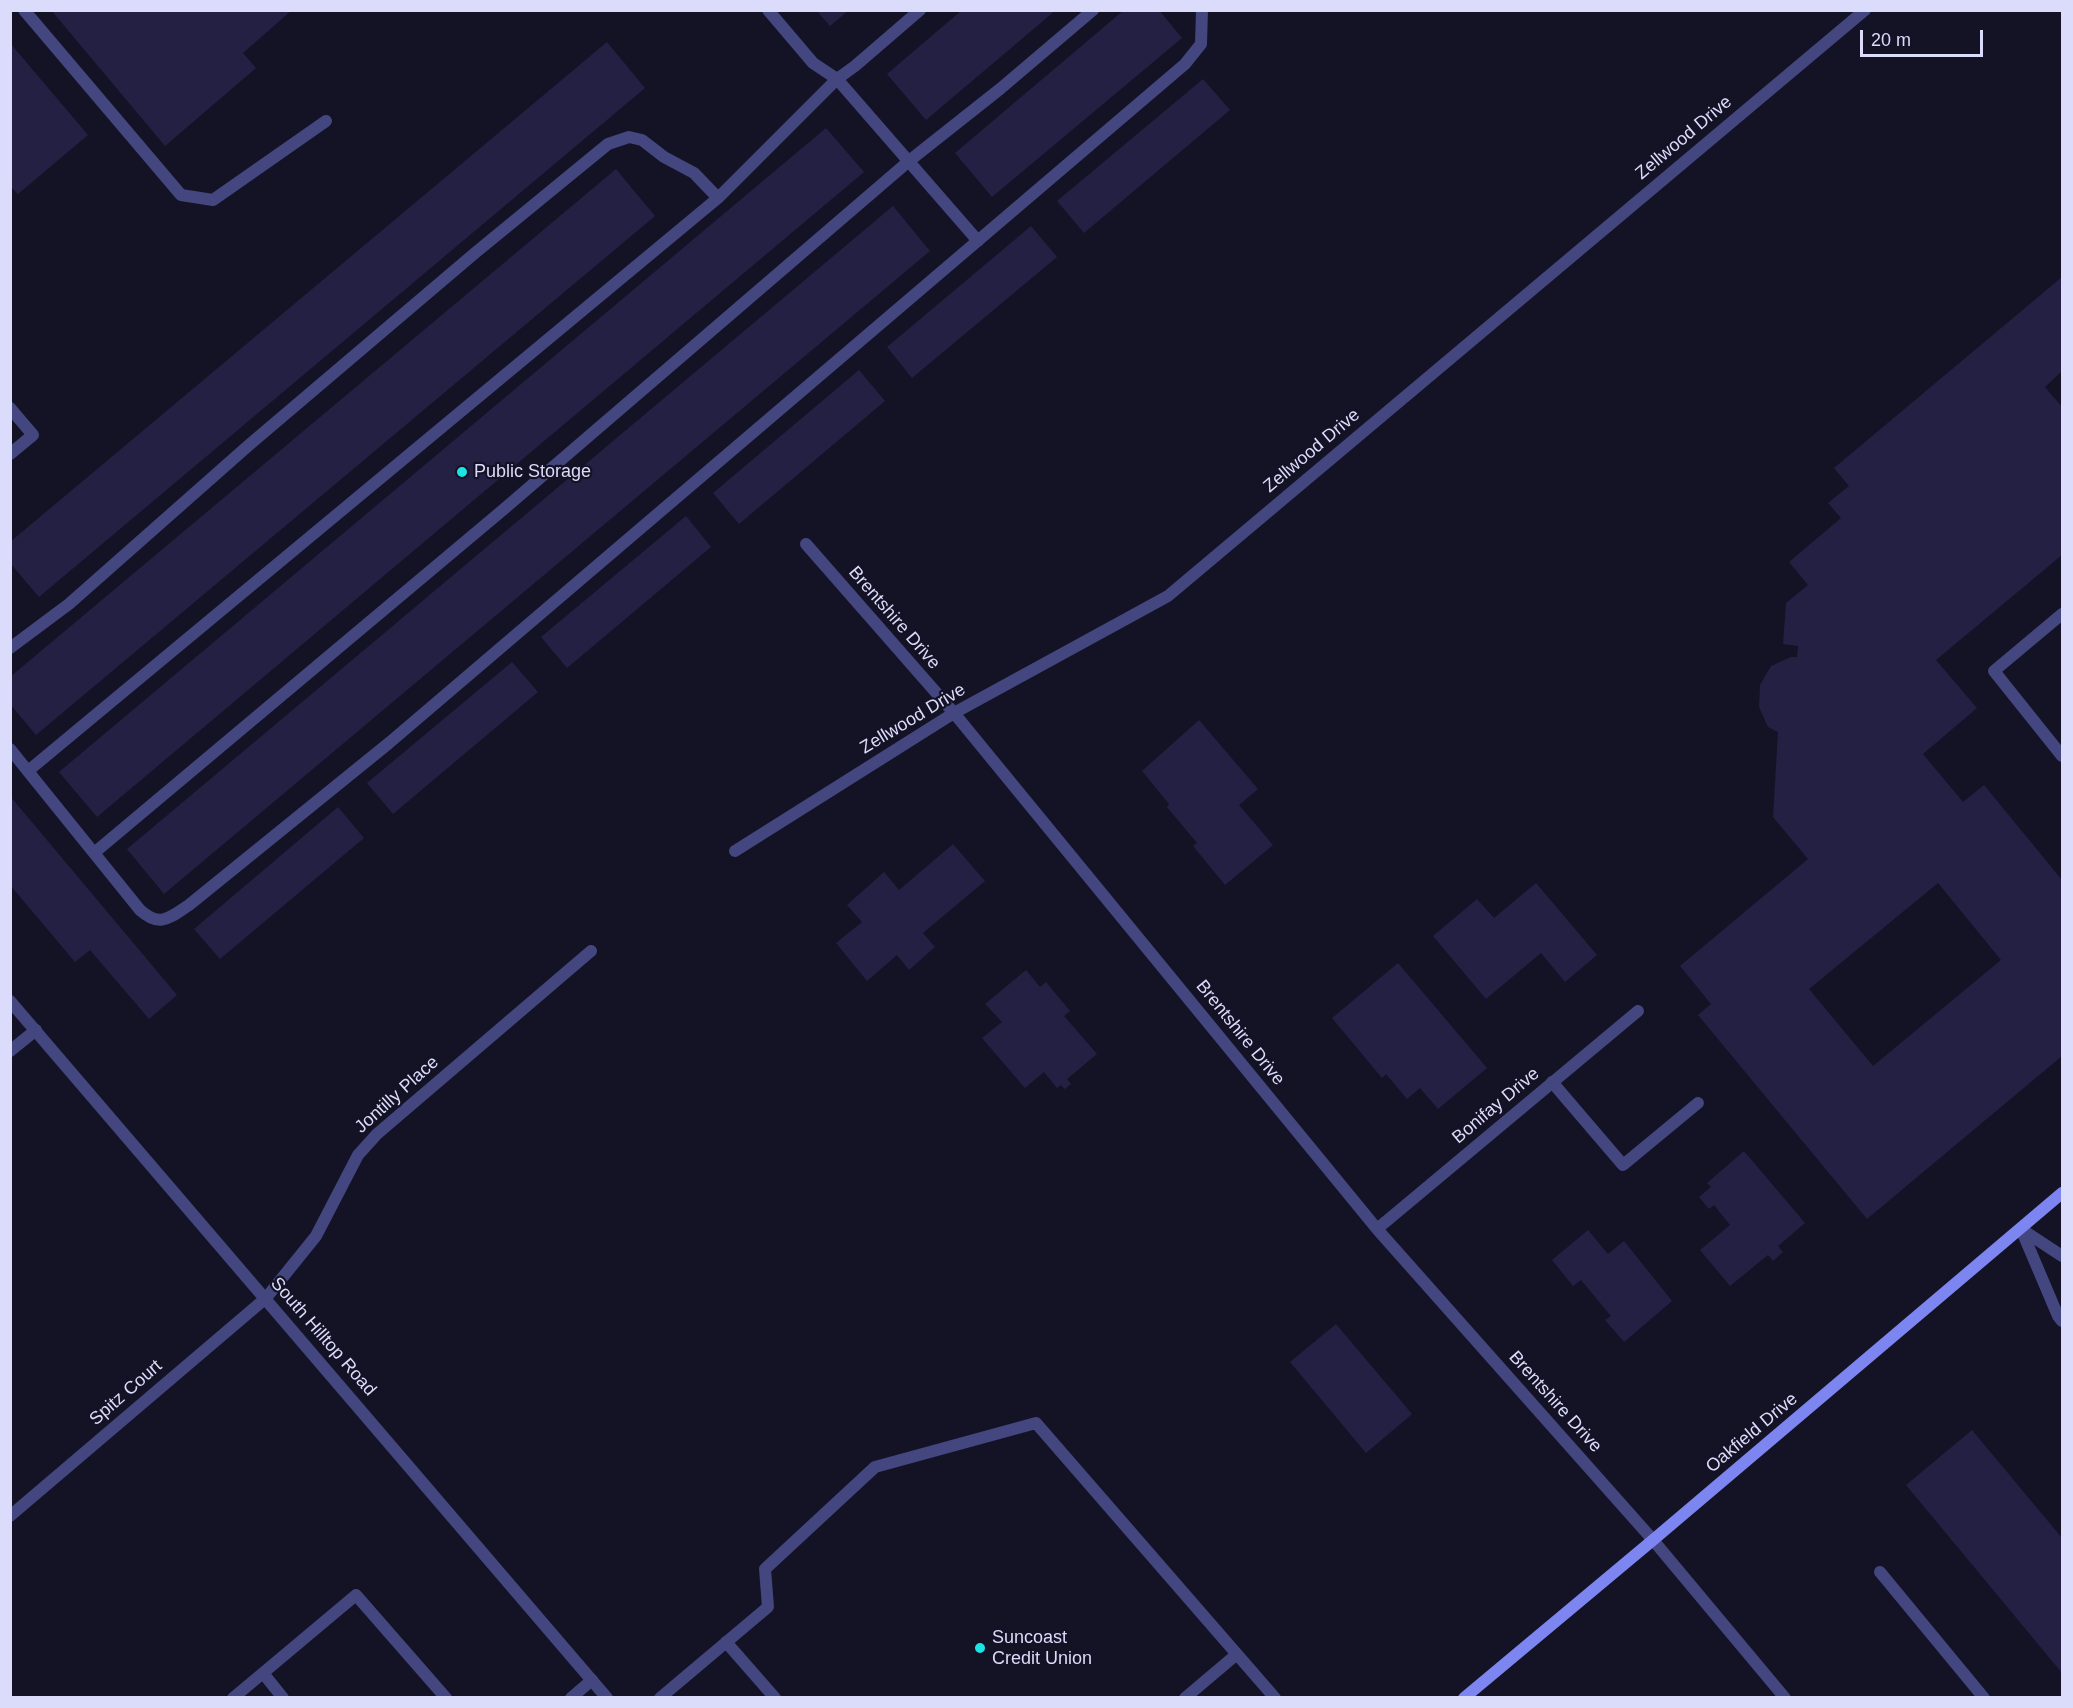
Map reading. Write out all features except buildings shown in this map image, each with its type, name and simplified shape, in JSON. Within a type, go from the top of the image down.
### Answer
[{"type":"street","points":[[24,10],[181,195],[213,200],[326,122]]},
{"type":"street","points":[[768,10],[813,63],[837,79],[978,241]]},
{"type":"street","points":[[28,771],[718,198],[837,79],[920,10]]},
{"type":"street","points":[[94,853],[495,516],[909,161],[1000,89],[1093,10]]},
{"type":"street","points":[[10,749],[140,910],[150,919],[166,920],[189,905],[389,743],[1185,64],[1201,44],[1202,10]]},
{"type":"street","name":"Zellwood Drive","points":[[735,851],[954,713],[1167,596],[1865,10]]},
{"type":"street","points":[[10,648],[69,604],[249,445],[475,253],[608,144],[629,137],[642,140],[664,157],[694,173],[718,198]]},
{"type":"street","points":[[10,408],[33,435],[10,454]]},
{"type":"street","name":"Brentshire Drive","points":[[806,544],[954,713],[1377,1229],[1653,1540],[1785,1698]]},
{"type":"street","points":[[2062,614],[1994,671],[2062,756]]},
{"type":"street","name":"Jontilly Place","points":[[266,1298],[316,1236],[358,1155],[377,1134],[591,951]]},
{"type":"street","name":"South Hilltop Road","points":[[10,1001],[607,1698]]},
{"type":"street","name":"Bonifay Drive","points":[[1377,1229],[1638,1011]]},
{"type":"street","points":[[10,1052],[36,1030]]},
{"type":"street","points":[[1552,1082],[1623,1165],[1698,1103]]},
{"type":"street","name":"Oakfield Drive","points":[[1464,1698],[2062,1193]]},
{"type":"street","points":[[2020,1229],[2062,1256]]},
{"type":"street","points":[[2020,1229],[2062,1322]]},
{"type":"street","name":"Spitz Court","points":[[10,1516],[266,1298]]},
{"type":"street","points":[[660,1698],[768,1607],[765,1569],[875,1467],[1036,1423],[1275,1698]]},
{"type":"street","points":[[1880,1572],[1984,1698]]},
{"type":"street","points":[[233,1698],[356,1595],[446,1698]]},
{"type":"street","points":[[726,1642],[775,1698]]},
{"type":"street","points":[[1185,1698],[1237,1654]]},
{"type":"street","points":[[263,1673],[283,1698]]},
{"type":"street","points":[[571,1698],[592,1680]]},
{"type":"place","name":"Public Storage","points":[[462,472]]},
{"type":"place","name":"Suncoast Credit Union","points":[[980,1648]]}]
